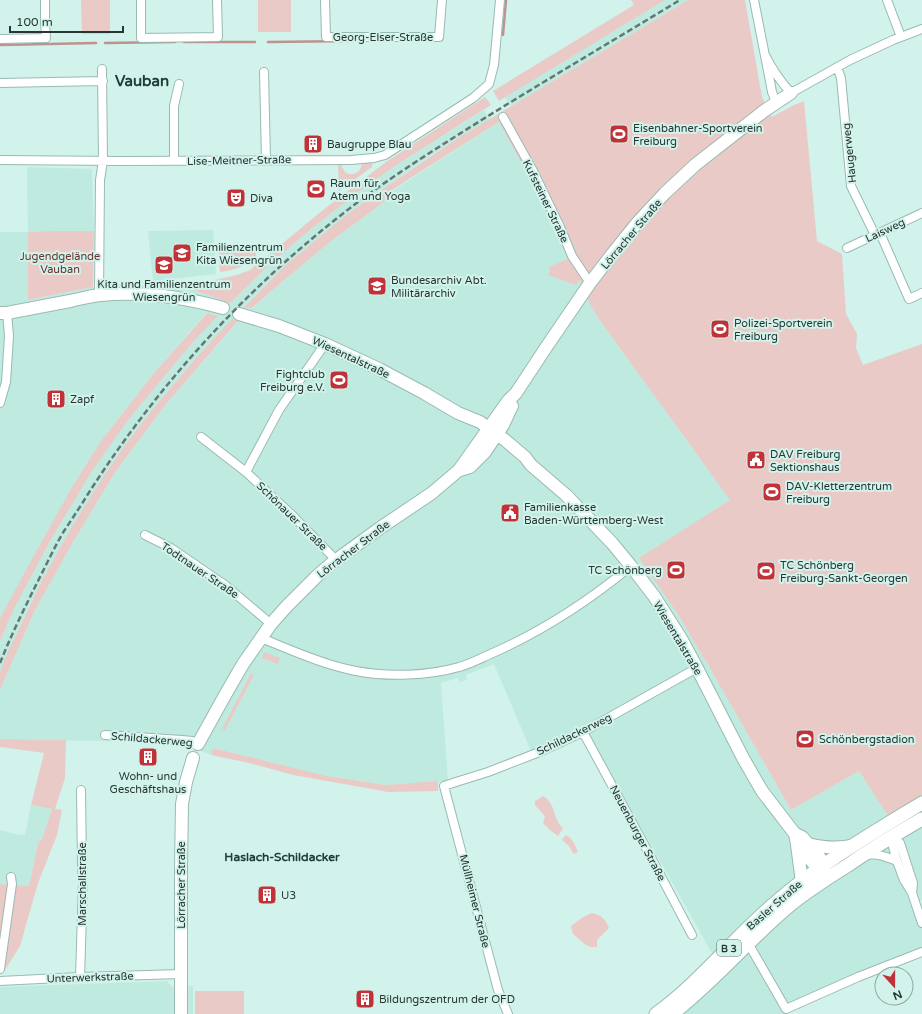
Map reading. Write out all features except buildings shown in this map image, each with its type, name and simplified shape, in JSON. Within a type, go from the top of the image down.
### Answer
[{"type":"main road","name":"B 3","points":[[885,826],[922,803]]},
{"type":"main road","name":"B 3","points":[[892,837],[922,819]]},
{"type":"main road","points":[[885,826],[892,837]]},
{"type":"main road","name":"Basler Straße","points":[[672,1014],[714,977],[766,926],[804,894],[852,846],[885,826]]},
{"type":"main road","name":"Basler Straße","points":[[656,1014],[694,983],[755,920],[774,903],[802,882],[861,856],[892,837]]},
{"type":"street","points":[[0,39],[46,38],[45,0]]},
{"type":"street","points":[[141,0],[141,38],[218,37],[217,0]]},
{"type":"street","name":"Georg-Elser-Straße","points":[[325,0],[326,37],[439,37],[442,0]]},
{"type":"street","name":"Lise-Meitner-Straße","points":[[0,160],[351,160],[385,156],[472,98],[489,84],[494,65],[500,0]]},
{"type":"street","points":[[754,0],[772,92],[776,102]]},
{"type":"street","points":[[887,0],[901,37]]},
{"type":"street","points":[[765,55],[773,71],[791,93],[837,66],[922,29]]},
{"type":"street","name":"Haugerweg","points":[[837,66],[841,78],[851,186],[909,298],[922,293]]},
{"type":"street","points":[[99,295],[100,180],[103,161],[102,69]]},
{"type":"street","points":[[264,72],[266,160]]},
{"type":"street","points":[[0,83],[103,81]]},
{"type":"street","points":[[174,161],[174,106],[179,84]]},
{"type":"street","name":"Lörracher Straße","points":[[198,744],[243,664],[261,638],[294,598],[336,560],[385,524],[432,493],[459,470],[490,435],[508,402],[516,393],[590,284],[638,222],[666,193],[707,156],[776,102],[791,93]]},
{"type":"street","name":"Kufsteiner Straße","points":[[503,117],[533,171],[572,256],[590,284]]},
{"type":"street","name":"Laisweg","points":[[847,248],[922,213]]},
{"type":"street","points":[[0,403],[6,382],[9,336],[4,313],[99,295],[123,294],[148,294],[177,298],[223,308]]},
{"type":"street","name":"Wiesentalstraße","points":[[239,314],[279,326],[325,344],[379,369],[424,393],[458,413],[490,435],[522,461],[531,465],[566,495],[612,543],[661,607],[698,668],[743,758],[762,791],[800,840],[813,863],[825,872]]},
{"type":"street","points":[[246,472],[279,410],[325,344]]},
{"type":"street","name":"Schönauer Straße","points":[[201,437],[246,472],[293,516],[336,560]]},
{"type":"street","name":"Todtnauer Straße","points":[[145,535],[171,548],[226,585],[272,624]]},
{"type":"street","points":[[261,638],[300,654],[356,671],[414,674],[448,670],[474,662],[531,634],[564,615],[602,590],[631,566]]},
{"type":"street","name":"Schildackerweg","points":[[444,786],[542,751],[583,732],[698,668]]},
{"type":"street","name":"Neuenburger Straße","points":[[583,732],[692,935]]},
{"type":"street","name":"Schildackerweg","points":[[105,735],[182,740],[192,741],[198,744]]},
{"type":"street","name":"Lörracher Straße","points":[[181,1014],[182,804],[186,782],[193,758]]},
{"type":"street","name":"Müllheimer Straße","points":[[444,786],[466,864],[497,986],[508,1014]]},
{"type":"street","name":"Marschallstraße","points":[[80,977],[83,883],[81,790]]},
{"type":"street","points":[[892,837],[897,862],[904,880],[919,903],[922,923]]},
{"type":"street","points":[[892,837],[900,843],[913,883],[912,893]]},
{"type":"street","points":[[802,882],[800,840],[822,847],[833,848],[852,846]]},
{"type":"street","points":[[861,856],[873,854],[897,862]]},
{"type":"street","points":[[0,969],[12,884],[11,877]]},
{"type":"street","points":[[748,943],[786,1011],[858,977],[922,952]]},
{"type":"street","name":"Unterwerkstraße","points":[[0,981],[181,974]]},
{"type":"shaded area","points":[[665,0],[688,0],[511,106],[505,97]]},
{"type":"shaded area","points":[[484,110],[490,119],[430,156],[340,220],[287,264],[244,306],[253,308],[330,242],[384,202],[386,195],[499,122],[533,184],[598,318],[730,500],[640,559],[679,616],[705,661],[706,660],[791,810],[859,771],[890,819],[922,799],[922,900],[914,904],[922,926],[922,950],[885,966],[874,966],[874,971],[785,1009],[782,1014],[665,1014],[714,957],[584,726],[531,751],[494,664],[466,675],[467,680],[460,682],[458,678],[441,683],[448,781],[386,785],[327,776],[213,748],[211,755],[185,745],[164,743],[0,739],[0,690],[35,610],[76,537],[116,471],[166,404],[238,322],[196,358],[152,410],[103,477],[74,523],[43,578],[0,672],[0,641],[14,609],[49,543],[92,471],[129,419],[193,342],[218,316],[206,313],[155,372],[101,441],[0,618],[0,232],[28,232],[28,300],[93,287],[115,285],[152,285],[169,286],[197,291],[230,303],[268,266],[311,229],[361,190],[395,166]]},
{"type":"shaded area","points":[[27,167],[92,169],[94,231],[28,232]]},
{"type":"shaded area","name":"Familienzentrum Kita Wiesengrün","points":[[213,230],[216,274],[153,281],[148,231]]},
{"type":"shaded area","points":[[31,805],[52,809],[42,839],[38,843],[29,886],[0,884],[0,830],[25,835]]},
{"type":"shaded area","points":[[167,981],[172,987],[193,986],[193,1014],[0,1014],[0,987]]},
{"type":"green space","points":[[81,0],[110,0],[110,34],[82,34]]},
{"type":"green space","points":[[258,0],[291,0],[291,32],[258,32]]},
{"type":"green space","points":[[631,0],[665,0],[499,101],[493,91],[634,5]]},
{"type":"green space","points":[[688,0],[745,0],[762,97],[772,117],[804,101],[817,241],[842,254],[846,314],[857,334],[856,348],[863,365],[922,344],[922,799],[890,819],[859,771],[791,810],[706,660],[705,661],[679,616],[639,558],[730,500],[598,318],[579,280],[576,285],[548,275],[550,271],[549,267],[568,259],[533,184],[499,122],[386,194],[384,202],[330,242],[252,308],[244,307],[287,264],[365,201],[458,138]]},
{"type":"green space","points":[[485,97],[491,105],[395,166],[361,190],[311,229],[268,266],[230,303],[197,291],[169,286],[221,279],[250,270],[328,206],[386,162]]},
{"type":"green space","points":[[372,161],[372,167],[339,191],[338,163],[340,163],[345,172],[351,174],[359,171],[362,162]]},
{"type":"green space","name":"Jugendgelände Vauban","points":[[94,231],[93,287],[28,300],[28,232]]},
{"type":"green space","points":[[256,245],[256,257],[248,263],[239,268],[220,272],[218,246]]},
{"type":"green space","points":[[207,313],[218,316],[193,342],[129,419],[92,471],[49,543],[14,609],[0,641],[0,618],[71,489],[101,441],[155,372]]},
{"type":"green space","points":[[232,319],[238,321],[166,404],[116,471],[76,537],[35,610],[0,690],[0,672],[7,654],[43,578],[74,523],[125,445],[152,410],[196,358]]},
{"type":"green space","points":[[264,652],[280,658],[278,664],[262,658]]},
{"type":"green space","points":[[251,673],[254,675],[225,730],[222,729]]},
{"type":"green space","points":[[0,739],[66,740],[65,778],[55,809],[62,810],[57,835],[38,883],[20,946],[5,970],[0,970],[0,884],[29,886],[38,843],[42,839],[52,809],[31,805],[44,753],[0,747]]},
{"type":"green space","points":[[213,748],[327,776],[386,785],[438,781],[438,791],[388,792],[293,775],[249,763],[211,755]]},
{"type":"green space","points":[[543,796],[550,803],[557,821],[563,828],[558,836],[543,823],[545,816],[535,805],[535,801]]},
{"type":"green space","points":[[566,835],[572,840],[578,852],[574,854],[568,845],[562,840]]},
{"type":"green space","points":[[592,913],[603,918],[609,928],[597,940],[597,947],[586,945],[573,934],[571,926],[583,917]]},
{"type":"green space","points":[[195,991],[244,991],[244,1014],[195,1014]]},
{"type":"waterway","points":[[503,35],[506,0]]},
{"type":"waterway","points":[[268,42],[354,41]]},
{"type":"waterway","points":[[105,43],[175,42]]},
{"type":"waterway","points":[[184,42],[255,42]]},
{"type":"waterway","points":[[0,45],[96,43]]},
{"type":"railway","points":[[0,663],[50,557],[64,531],[88,494],[145,413],[208,338],[242,302],[315,236],[385,183],[480,121],[680,0]]},
{"type":"place","name":"Eisenbahner-Sportverein Freiburg","points":[[619,134]]},
{"type":"place","name":"Baugruppe Blau","points":[[313,144]]},
{"type":"place","name":"Raum für Atem und Yoga","points":[[316,189]]},
{"type":"place","name":"Diva","points":[[236,198]]},
{"type":"place","name":"Familienzentrum Kita Wiesengrün","points":[[182,253]]},
{"type":"place","name":"Kita und Familienzentrum Wiesengrün","points":[[164,265]]},
{"type":"place","name":"Bundesarchiv Abt. Militärarchiv","points":[[377,286]]},
{"type":"place","name":"Polizei-Sportverein Freiburg","points":[[720,329]]},
{"type":"place","name":"Fightclub Freiburg e.V.","points":[[339,380]]},
{"type":"place","name":"Zapf","points":[[56,399]]},
{"type":"place","name":"DAV Freiburg Sektionshaus","points":[[756,460]]},
{"type":"place","name":"DAV-Kletterzentrum Freiburg","points":[[772,492]]},
{"type":"place","name":"Familienkasse Baden-Württemberg-West","points":[[510,513]]},
{"type":"place","name":"TC Schönberg","points":[[676,570]]},
{"type":"place","name":"TC Schönberg Freiburg-Sankt-Georgen","points":[[766,571]]},
{"type":"place","name":"Schönbergstadion","points":[[805,739]]},
{"type":"place","name":"Wohn- und Geschäftshaus","points":[[148,757]]},
{"type":"place","name":"U3","points":[[267,895]]},
{"type":"place","name":"Bildungszentrum der OFD","points":[[365,999]]},
{"type":"district","name":"Vauban","points":[[142,81]]},
{"type":"district","name":"Haslach-Schildacker","points":[[282,857]]}]
